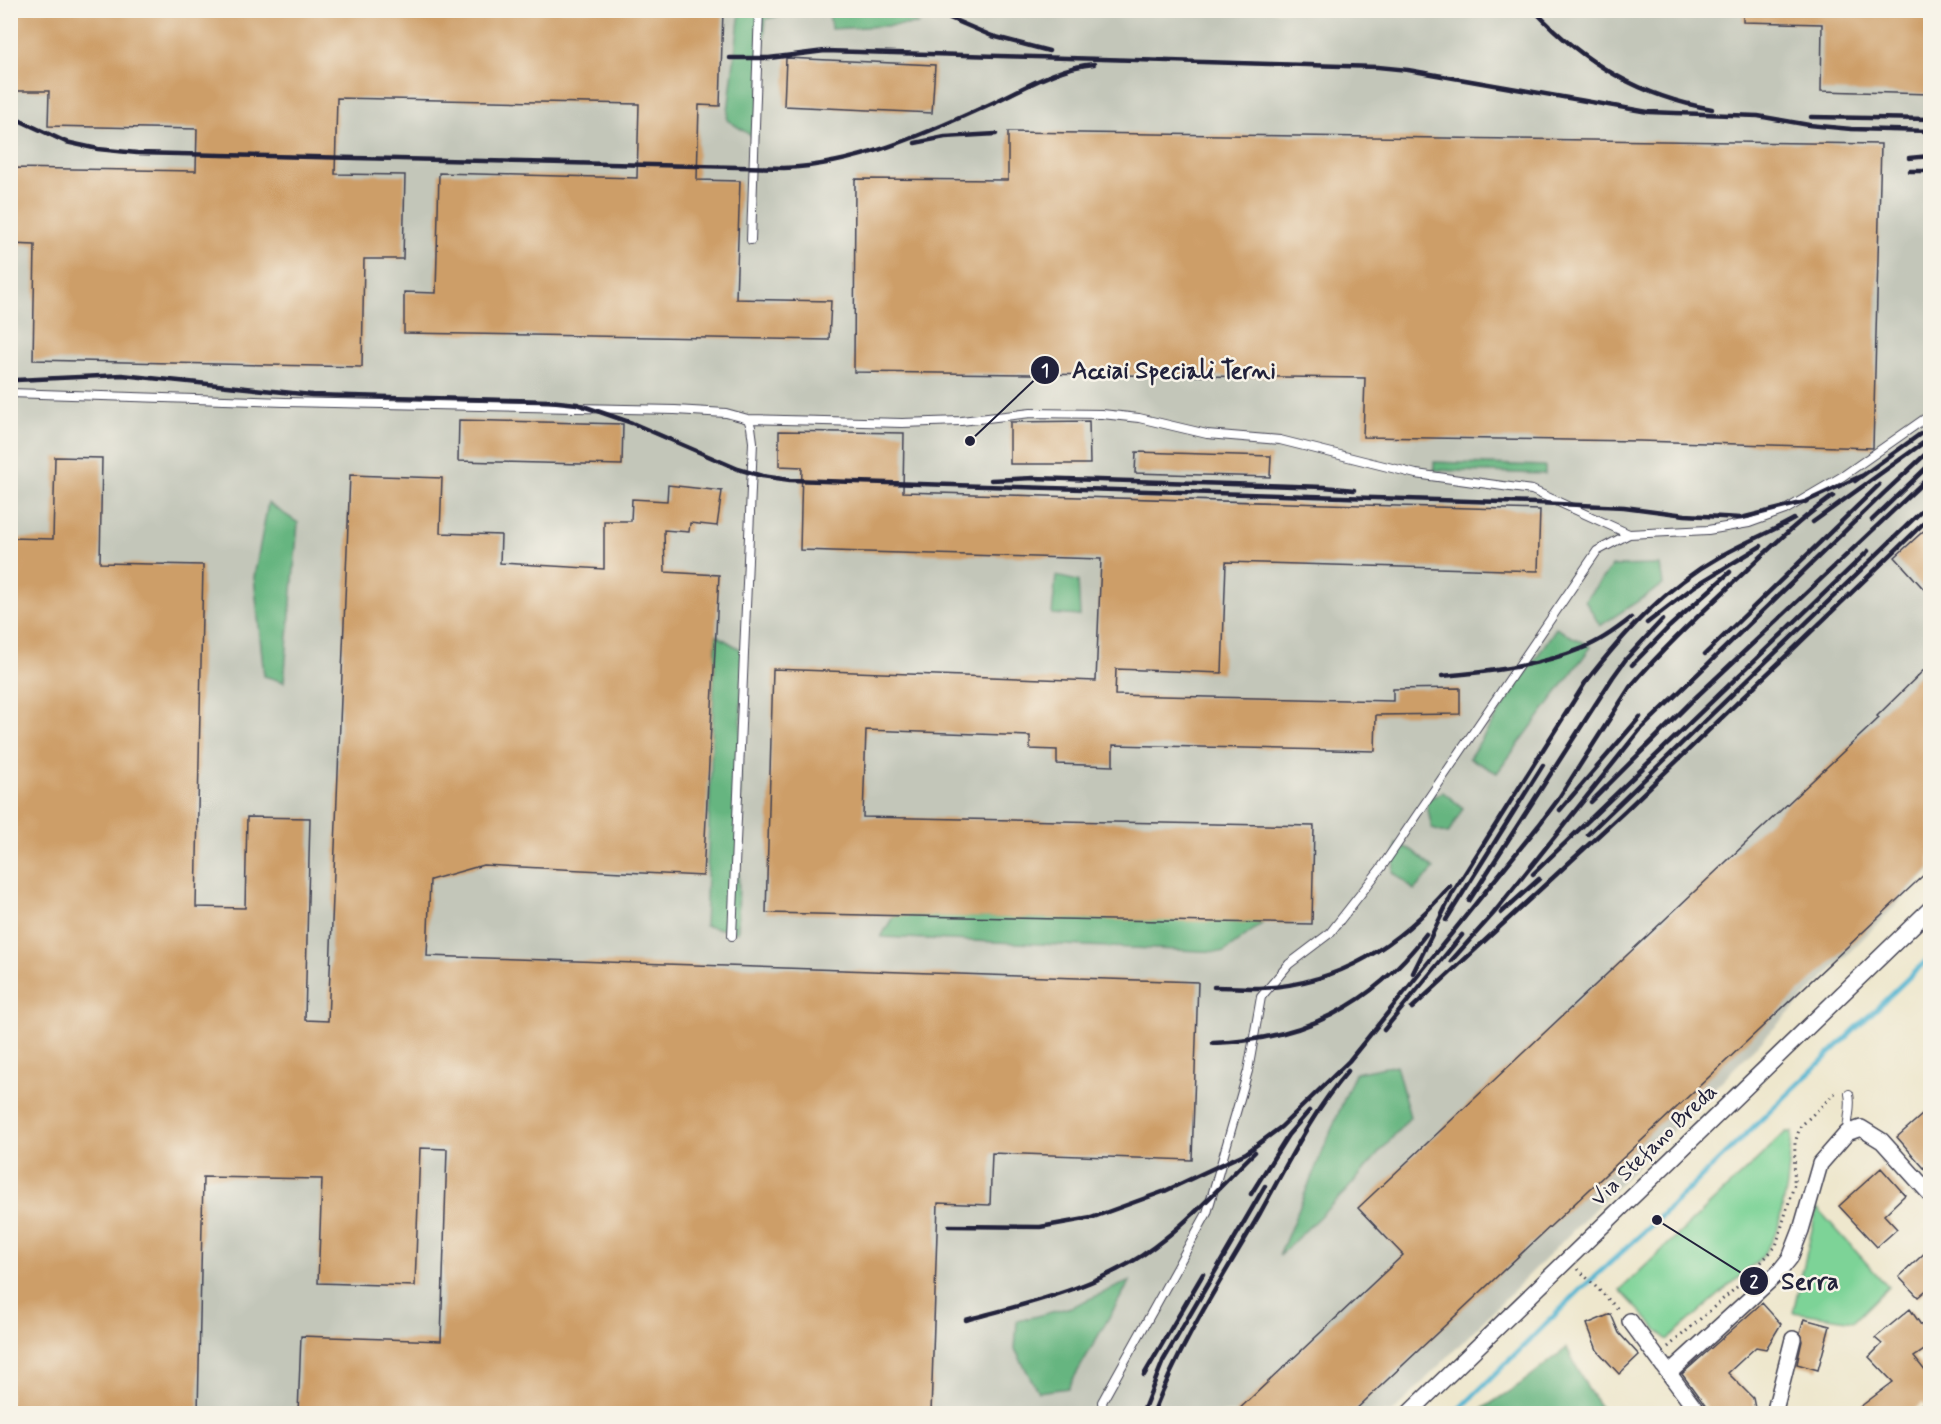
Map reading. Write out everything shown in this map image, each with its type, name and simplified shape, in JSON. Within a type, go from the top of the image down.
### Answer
[{"type":"street","name":"Via Stefano Breda","points":[[1408,1413],[1930,909]]},
{"type":"street","points":[[1669,1373],[1778,1273],[1790,1258],[1801,1230],[1820,1164],[1847,1134],[1861,1128],[1882,1141],[1930,1194]]},
{"type":"street","points":[[1630,1321],[1699,1413]]},
{"type":"street","points":[[1774,1413],[1793,1339]]},
{"type":"lane","points":[[751,240],[759,10]]},
{"type":"lane","points":[[10,393],[675,410],[726,413],[748,419],[902,423],[961,421],[1030,412],[1102,414],[1139,418],[1208,434],[1280,440],[1416,474],[1532,490],[1629,534]]},
{"type":"lane","points":[[1104,1413],[1102,1402],[1207,1213],[1248,1071],[1261,997],[1289,964],[1330,933],[1381,868],[1598,551],[1629,534],[1708,530],[1749,523],[1785,510],[1843,476],[1930,415]]},
{"type":"lane","points":[[732,936],[753,442],[748,419]]},
{"type":"lane","points":[[1847,1134],[1847,1117],[1852,1104],[1849,1094]]},
{"type":"path","points":[[1657,1357],[1745,1280],[1776,1246],[1794,1185],[1795,1143],[1800,1127],[1842,1087],[1847,1085],[1849,1094]]},
{"type":"path","points":[[1575,1265],[1606,1299]]},
{"type":"shaded area","points":[[10,11],[1930,11],[1930,871],[1392,1413],[11,1413]]},
{"type":"green space","points":[[740,11],[798,11],[766,19],[756,139],[727,120]]},
{"type":"green space","points":[[829,11],[901,11],[919,24],[831,29]]},
{"type":"green space","points":[[1434,462],[1545,466],[1545,474],[1434,470]]},
{"type":"green space","points":[[268,503],[298,523],[284,682],[264,676],[254,577]]},
{"type":"green space","points":[[1660,565],[1663,585],[1600,626],[1585,600],[1612,566]]},
{"type":"green space","points":[[1056,576],[1078,581],[1080,616],[1052,614]]},
{"type":"green space","points":[[1556,628],[1591,647],[1497,773],[1469,758]]},
{"type":"green space","points":[[716,635],[742,650],[738,932],[705,926]]},
{"type":"green space","points":[[1443,792],[1463,808],[1448,834],[1432,829],[1426,800]]},
{"type":"green space","points":[[1396,843],[1413,851],[1434,869],[1414,890],[1393,872]]},
{"type":"green space","points":[[894,915],[1264,922],[1224,952],[881,937]]},
{"type":"green space","points":[[1396,1065],[1410,1117],[1346,1191],[1279,1256],[1355,1073]]},
{"type":"green space","points":[[1786,1132],[1792,1132],[1787,1186],[1777,1232],[1761,1258],[1667,1340],[1620,1290]]},
{"type":"green space","points":[[1817,1208],[1888,1287],[1854,1321],[1793,1312]]},
{"type":"green space","points":[[1130,1281],[1068,1388],[1038,1392],[1015,1349],[1017,1321],[1071,1307]]},
{"type":"green space","points":[[1567,1348],[1588,1389],[1605,1413],[1476,1413],[1519,1385]]},
{"type":"building","points":[[10,10],[723,10],[720,106],[699,105],[697,180],[740,181],[736,299],[831,301],[829,340],[404,333],[404,292],[436,293],[439,173],[637,178],[639,104],[337,98],[335,174],[405,175],[403,259],[364,259],[362,367],[33,360],[35,245],[10,244],[10,168],[196,171],[197,129],[48,126],[49,91],[10,91]]},
{"type":"building","points":[[1743,10],[1930,10],[1930,94],[1821,91],[1822,24],[1743,22]]},
{"type":"building","points":[[786,58],[935,65],[932,113],[784,106]]},
{"type":"building","points":[[1008,132],[1881,144],[1873,448],[1640,441],[1363,437],[1365,378],[854,372],[855,179],[1008,180]]},
{"type":"building","points":[[459,420],[623,424],[622,465],[458,461]]},
{"type":"building","points":[[1089,421],[1090,464],[1010,464],[1010,422]]},
{"type":"building","points":[[779,431],[904,433],[903,492],[1540,510],[1538,571],[1226,562],[1222,673],[1116,669],[1115,695],[1393,701],[1393,689],[1460,688],[1460,714],[1376,715],[1375,751],[1113,745],[1113,766],[1057,764],[1057,750],[1030,749],[1030,736],[866,730],[863,817],[1314,826],[1312,924],[766,913],[773,669],[1096,681],[1101,559],[800,550],[802,467],[779,466]]},
{"type":"building","points":[[1136,452],[1271,456],[1270,477],[1135,473]]},
{"type":"building","points":[[55,457],[102,458],[100,563],[203,565],[196,907],[245,908],[247,817],[310,818],[305,1020],[328,1021],[350,475],[442,478],[440,533],[501,535],[500,563],[604,569],[604,521],[631,521],[632,499],[667,501],[668,485],[722,491],[717,526],[690,523],[689,532],[664,530],[665,572],[719,575],[703,876],[483,865],[430,880],[427,956],[1198,982],[1192,1160],[992,1153],[990,1205],[938,1203],[931,1413],[298,1413],[301,1336],[441,1341],[447,1149],[420,1148],[415,1286],[318,1283],[322,1179],[203,1177],[198,1413],[10,1413],[10,538],[53,539]]},
{"type":"building","points":[[1930,525],[1930,596],[1895,557]]},
{"type":"building","points":[[1930,664],[1930,869],[1352,1413],[1235,1413],[1403,1255],[1358,1208],[1879,718],[1877,716]]},
{"type":"building","points":[[1930,1108],[1930,1175],[1897,1137]]},
{"type":"building","points":[[1881,1168],[1905,1195],[1884,1215],[1897,1229],[1877,1247],[1839,1206]]},
{"type":"building","points":[[1930,1248],[1930,1287],[1918,1297],[1899,1277]]},
{"type":"building","points":[[1762,1303],[1781,1324],[1766,1349],[1756,1347],[1728,1373],[1753,1398],[1756,1413],[1709,1413],[1682,1374]]},
{"type":"building","points":[[1910,1309],[1930,1338],[1930,1346],[1914,1357],[1930,1377],[1930,1413],[1923,1403],[1909,1413],[1852,1413],[1893,1382],[1869,1357],[1882,1344],[1875,1338]]},
{"type":"building","points":[[1611,1314],[1619,1333],[1639,1355],[1619,1374],[1597,1350],[1587,1324]]},
{"type":"building","points":[[1804,1319],[1830,1326],[1818,1370],[1797,1364],[1802,1341],[1800,1333]]},
{"type":"waterway","points":[[1455,1414],[1580,1290],[1657,1220],[1930,957]]},
{"type":"railway","points":[[931,10],[992,36],[1049,51]]},
{"type":"railway","points":[[1534,10],[1572,46],[1615,74],[1661,96],[1712,109]]},
{"type":"railway","points":[[730,58],[769,58],[825,51],[1378,67],[1408,70],[1648,112],[1758,116],[1809,125],[1851,129],[1930,131]]},
{"type":"railway","points":[[10,116],[66,142],[98,149],[137,153],[784,168],[837,161],[889,147],[939,127],[1053,74],[1094,64]]},
{"type":"railway","points":[[1811,117],[1930,119]]},
{"type":"railway","points":[[915,143],[945,137],[996,134]]},
{"type":"railway","points":[[1909,158],[1930,156]]},
{"type":"railway","points":[[1910,171],[1930,171]]},
{"type":"railway","points":[[16,380],[122,375],[312,395],[549,401],[577,404],[632,423],[738,469],[762,476],[790,480],[1537,503],[1624,507],[1685,515],[1741,518],[1805,502],[1861,476]]},
{"type":"railway","points":[[1855,481],[1930,427]]},
{"type":"railway","points":[[1813,522],[1930,438]]},
{"type":"railway","points":[[1451,961],[1493,914],[1639,731],[1930,450]]},
{"type":"railway","points":[[1872,520],[1930,464]]},
{"type":"railway","points":[[1591,802],[1694,699],[1930,476]]},
{"type":"railway","points":[[991,480],[1033,478],[1324,487],[1354,490]]},
{"type":"railway","points":[[1705,654],[1879,485]]},
{"type":"railway","points":[[949,1226],[1040,1227],[1091,1218],[1165,1191],[1246,1153],[1281,1127],[1349,1061],[1539,825],[1557,801],[1630,687],[1679,635],[1793,527],[1833,496]]},
{"type":"railway","points":[[1588,834],[1930,503]]},
{"type":"railway","points":[[1412,1008],[1625,811],[1930,517]]},
{"type":"railway","points":[[1413,973],[1452,894],[1585,683],[1614,647],[1663,597],[1699,569],[1794,519]]},
{"type":"railway","points":[[1647,623],[1695,586],[1761,546]]},
{"type":"railway","points":[[1533,874],[1868,551]]},
{"type":"railway","points":[[1632,665],[1669,627],[1730,572]]},
{"type":"railway","points":[[1442,676],[1514,667],[1566,654],[1596,642],[1631,618]]},
{"type":"railway","points":[[1469,901],[1613,677],[1626,659],[1662,620]]},
{"type":"railway","points":[[1560,810],[1640,717]]},
{"type":"railway","points":[[1446,920],[1543,765]]},
{"type":"railway","points":[[1501,913],[1539,879]]},
{"type":"railway","points":[[1214,987],[1260,988],[1289,985],[1317,979],[1342,970],[1389,943],[1431,907],[1450,886]]},
{"type":"railway","points":[[1213,1043],[1276,1035],[1333,1014],[1382,981],[1426,934]]},
{"type":"railway","points":[[1384,1030],[1462,935]]},
{"type":"railway","points":[[1153,1414],[1202,1313],[1289,1159],[1322,1104],[1348,1071]]},
{"type":"railway","points":[[1251,1194],[1288,1135],[1309,1111]]},
{"type":"railway","points":[[966,1320],[1064,1292],[1111,1273],[1133,1261],[1181,1225],[1255,1152]]},
{"type":"railway","points":[[1142,1414],[1163,1361],[1265,1186]]},
{"type":"railway","points":[[1144,1375],[1203,1274]]},
{"type":"place","name":"Acciai Speciali Terni","points":[[970,441]]},
{"type":"place","name":"Serra","points":[[1657,1220]]}]
